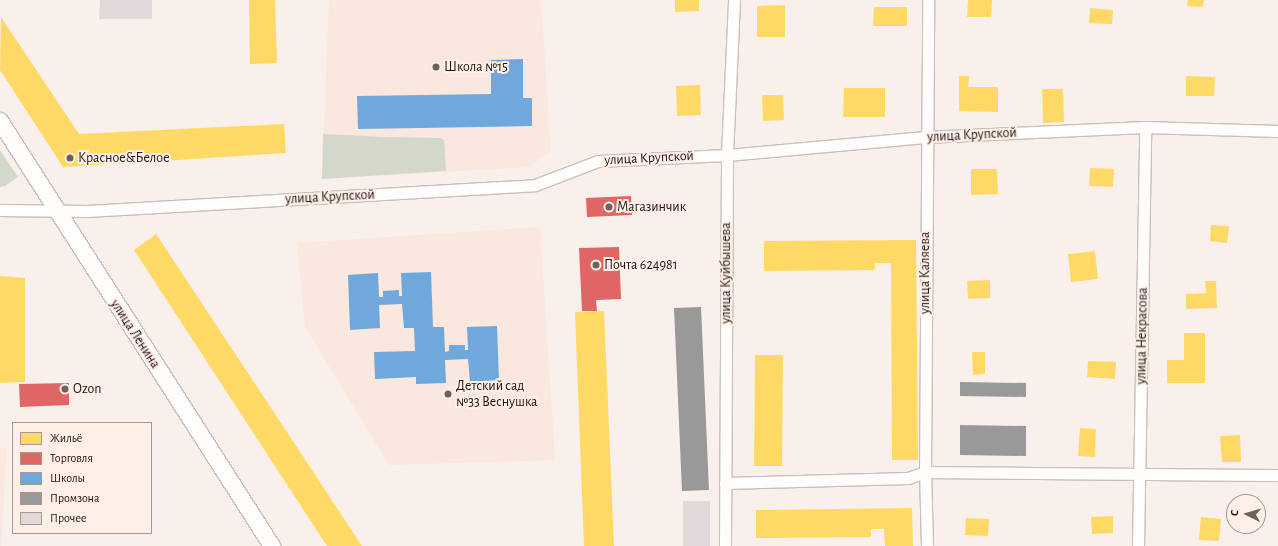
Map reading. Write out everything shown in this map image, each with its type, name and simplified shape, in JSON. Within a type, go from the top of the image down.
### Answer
[{"type":"street","name":"улица Куйбышева","points":[[725,546],[727,155],[734,0]]},
{"type":"street","name":"улица Каляева","points":[[927,546],[925,472],[928,0]]},
{"type":"street","name":"улица Ленина","points":[[0,121],[40,182],[55,210],[272,546]]},
{"type":"street","name":"улица Крупской","points":[[0,210],[87,211],[535,185],[598,161],[727,155],[926,137],[1145,127],[1278,131]]},
{"type":"street","name":"улица Некрасова","points":[[1138,546],[1145,127]]},
{"type":"street","points":[[725,483],[908,478],[925,472],[1278,475]]},
{"type":"shaded area","name":"Школа №15","points":[[329,0],[541,0],[551,150],[530,167],[322,179]]},
{"type":"shaded area","points":[[323,134],[440,138],[444,140],[446,171],[322,179]]},
{"type":"shaded area","points":[[0,150],[18,177],[5,186],[0,187]]},
{"type":"shaded area","name":"Детский сад №33 Веснушка","points":[[540,227],[555,460],[389,465],[305,327],[297,243]]},
{"type":"shaded area","points":[[0,448],[7,448],[1,546],[0,546]]},
{"type":"building: Жильё","points":[[249,0],[275,0],[277,63],[250,64]]},
{"type":"building: Жильё","points":[[675,0],[699,0],[699,11],[675,12]]},
{"type":"building: Жильё","points":[[968,0],[992,0],[991,17],[967,17]]},
{"type":"building: Жильё","points":[[1188,0],[1204,0],[1203,7],[1187,6]]},
{"type":"building: Жильё","points":[[785,5],[785,37],[757,37],[757,6]]},
{"type":"building: Жильё","points":[[874,7],[907,7],[907,26],[873,26]]},
{"type":"building: Жильё","points":[[1090,8],[1113,10],[1112,24],[1089,23]]},
{"type":"building: Жильё","points":[[1,17],[79,134],[284,124],[286,153],[63,167],[0,70]]},
{"type":"building: Жильё","points":[[959,76],[969,76],[968,87],[998,87],[998,112],[959,111]]},
{"type":"building: Жильё","points":[[1186,76],[1215,77],[1214,96],[1186,96]]},
{"type":"building: Жильё","points":[[700,85],[701,115],[677,116],[676,86]]},
{"type":"building: Жильё","points":[[844,88],[885,88],[885,117],[843,117]]},
{"type":"building: Жильё","points":[[1042,89],[1063,89],[1064,122],[1043,123]]},
{"type":"building: Жильё","points":[[762,95],[783,95],[784,120],[763,121]]},
{"type":"building: Жильё","points":[[1090,168],[1114,169],[1113,187],[1089,186]]},
{"type":"building: Жильё","points":[[971,169],[997,169],[998,194],[971,195]]},
{"type":"building: Жильё","points":[[1211,225],[1229,226],[1227,243],[1210,241]]},
{"type":"building: Жильё","points":[[156,234],[362,546],[327,546],[134,250]]},
{"type":"building: Жильё","points":[[916,240],[918,460],[892,460],[891,263],[875,263],[875,270],[764,271],[764,241]]},
{"type":"building: Жильё","points":[[1095,251],[1098,279],[1071,282],[1068,254]]},
{"type":"building: Жильё","points":[[0,276],[25,278],[25,382],[0,383]]},
{"type":"building: Жильё","points":[[990,280],[990,298],[968,299],[967,281]]},
{"type":"building: Жильё","points":[[1205,281],[1216,281],[1217,308],[1186,309],[1186,294],[1206,293]]},
{"type":"building: Жильё","points":[[604,311],[614,546],[584,546],[575,312]]},
{"type":"building: Жильё","points":[[1184,333],[1205,333],[1205,383],[1167,383],[1167,360],[1184,360]]},
{"type":"building: Жильё","points":[[972,352],[985,352],[985,374],[973,375]]},
{"type":"building: Жильё","points":[[755,355],[783,355],[782,466],[754,466]]},
{"type":"building: Жильё","points":[[1088,361],[1116,362],[1115,379],[1087,377]]},
{"type":"building: Жильё","points":[[1080,428],[1096,429],[1095,457],[1078,456]]},
{"type":"building: Жильё","points":[[1240,435],[1241,462],[1222,462],[1220,436]]},
{"type":"building: Жильё","points":[[912,508],[913,546],[885,546],[884,529],[871,529],[871,537],[756,538],[756,510]]},
{"type":"building: Жильё","points":[[1113,516],[1113,533],[1092,534],[1091,517]]},
{"type":"building: Жильё","points":[[1201,517],[1221,519],[1219,541],[1199,540]]},
{"type":"building: Жильё","points":[[966,518],[989,519],[988,536],[965,535]]},
{"type":"building: Торговля","name":"Магазинчик","points":[[631,196],[632,215],[587,217],[586,198]]},
{"type":"building: Торговля","points":[[619,247],[621,299],[596,300],[597,311],[582,311],[579,248]]},
{"type":"building: Торговля","points":[[69,383],[69,405],[20,407],[19,384]]},
{"type":"building: Школы","points":[[523,59],[523,98],[532,98],[532,126],[358,129],[357,96],[491,94],[491,60]]},
{"type":"building: Школы","points":[[431,272],[433,327],[444,327],[445,352],[449,351],[449,345],[465,345],[465,350],[468,350],[467,327],[497,326],[499,380],[470,382],[468,359],[445,360],[446,383],[416,384],[416,377],[375,379],[374,352],[415,351],[414,328],[404,328],[402,304],[379,305],[380,328],[350,330],[348,275],[378,273],[379,297],[383,297],[383,291],[399,290],[399,296],[402,296],[401,273]]},
{"type":"building: Промзона","points":[[701,307],[709,490],[682,491],[674,308]]},
{"type":"building: Промзона","points":[[960,382],[1026,383],[1026,397],[960,396]]},
{"type":"building: Промзона","points":[[960,425],[1026,426],[1026,456],[960,455]]},
{"type":"building: Прочее","points":[[100,0],[152,0],[152,19],[99,19]]},
{"type":"building: Прочее","points":[[683,501],[710,501],[710,546],[683,546]]},
{"type":"place","name":"Школа №15","points":[[436,67]]},
{"type":"place","name":"Красное&Белое","points":[[70,158]]},
{"type":"place","name":"Магазинчик","points":[[609,207]]},
{"type":"place","name":"Почта 624981","points":[[596,265]]},
{"type":"place","name":"Ozon","points":[[65,389]]},
{"type":"place","name":"Детский сад №33 Веснушка","points":[[448,394]]}]
